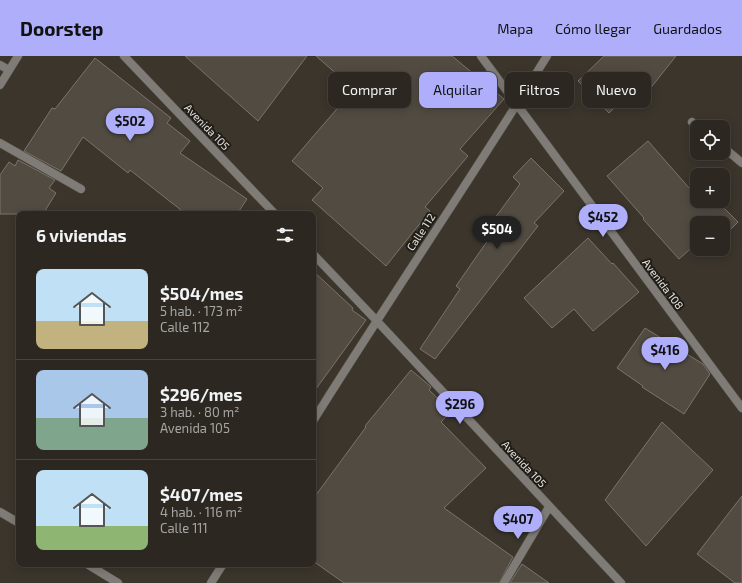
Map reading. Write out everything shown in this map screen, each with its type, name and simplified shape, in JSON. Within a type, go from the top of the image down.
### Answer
[{"type":"street","points":[[0,85],[18,56]]},
{"type":"street","name":"Avenida 105","points":[[124,56],[272,211]]},
{"type":"street","name":"Avenida 108","points":[[481,56],[505,89]]},
{"type":"street","name":"Calle 112","points":[[537,72],[547,56]]},
{"type":"street","points":[[0,65],[9,70]]},
{"type":"street","name":"Calle 112","points":[[316,415],[376,320],[515,108]]},
{"type":"street","name":"Avenida 108","points":[[519,108],[742,408]]},
{"type":"street","points":[[0,143],[81,189]]},
{"type":"street","points":[[730,153],[742,163]]},
{"type":"street","name":"Avenida 105","points":[[316,257],[621,583]]},
{"type":"street","points":[[504,583],[549,507]]},
{"type":"street","points":[[0,512],[16,521]]},
{"type":"street","points":[[92,567],[118,583]]},
{"type":"street","points":[[211,583],[221,567]]},
{"type":"building","points":[[185,56],[307,56],[258,121]]},
{"type":"building","points":[[316,56],[452,56],[471,72],[419,72],[419,108],[496,108],[460,149],[468,156],[425,207],[430,211],[386,266],[312,200],[323,188],[292,161],[338,108],[411,108],[411,72],[334,72]]},
{"type":"building","points":[[604,56],[676,56],[651,87],[651,72],[587,72]]},
{"type":"building","points":[[95,58],[171,118],[167,123],[190,141],[180,153],[247,199],[239,211],[182,211],[130,170],[128,173],[83,137],[61,171],[24,151],[52,108],[55,109]]},
{"type":"building","points":[[582,77],[582,85],[578,81]]},
{"type":"building","points":[[497,93],[504,99],[497,107]]},
{"type":"building","points":[[604,108],[614,108],[609,113]]},
{"type":"building","points":[[648,141],[690,189],[690,208],[724,208],[738,222],[730,230],[730,216],[690,216],[690,249],[679,259],[607,176]]},
{"type":"building","points":[[531,158],[564,191],[534,223],[538,226],[435,359],[420,349],[460,289],[456,286],[495,230],[489,226],[520,184],[513,177]]},
{"type":"building","points":[[18,160],[55,180],[49,188],[56,193],[45,211],[16,211],[16,214],[0,214],[0,175],[9,162],[15,166]]},
{"type":"building","points":[[588,238],[639,292],[593,331],[574,309],[552,328],[524,298]]},
{"type":"building","points":[[316,274],[353,308],[352,310],[366,320],[316,389]]},
{"type":"building","points":[[645,328],[703,364],[710,374],[684,414],[642,387],[643,386],[617,368]]},
{"type":"building","points":[[411,370],[431,387],[429,390],[451,411],[441,422],[486,468],[444,508],[513,557],[499,583],[344,583],[316,563],[316,495],[366,427],[365,426]]},
{"type":"building","points":[[662,422],[713,470],[646,546],[605,500]]},
{"type":"building","points":[[742,496],[742,583],[735,583],[697,554]]},
{"type":"building","points":[[522,564],[549,583],[510,583]]}]
